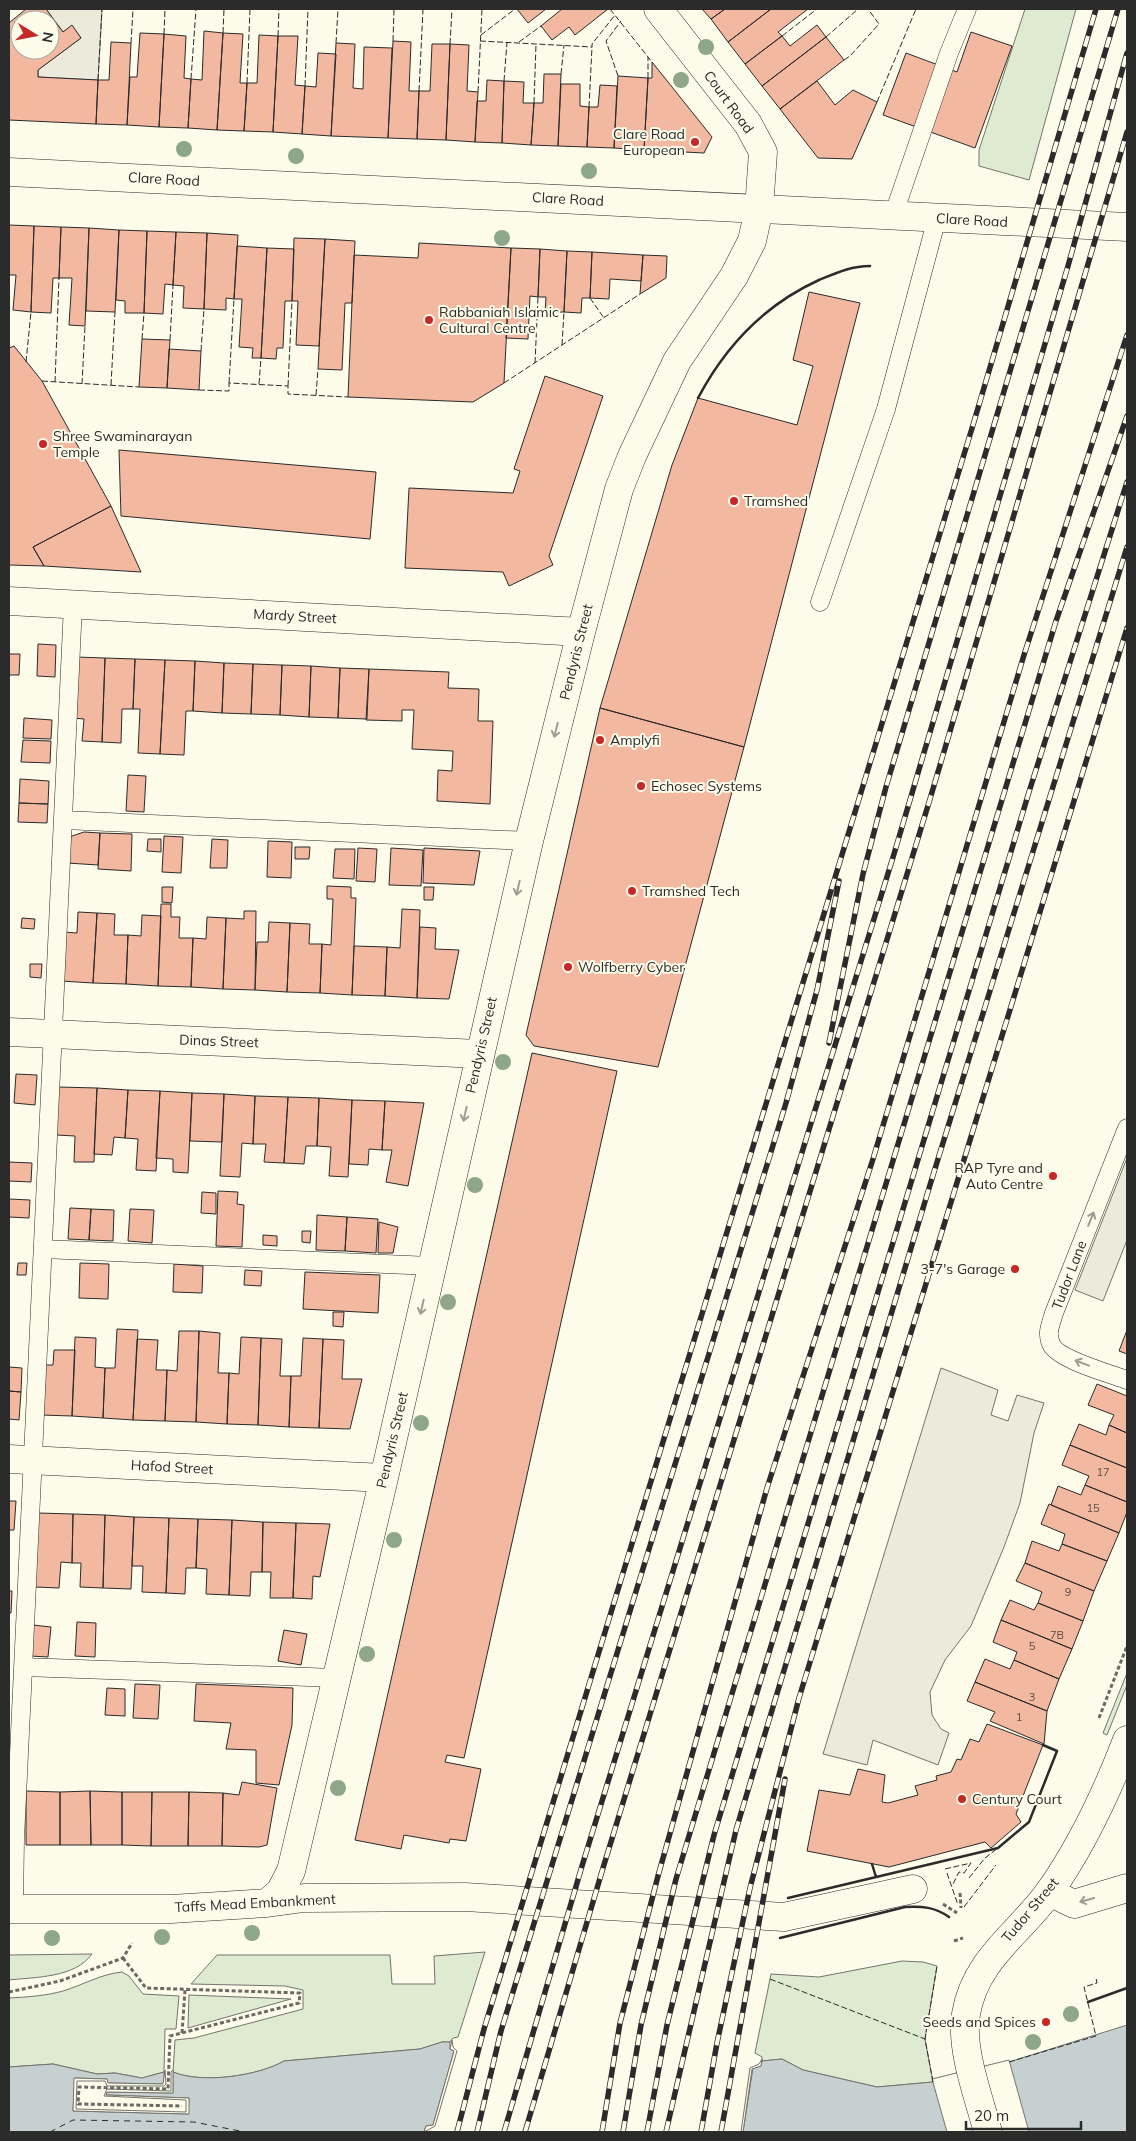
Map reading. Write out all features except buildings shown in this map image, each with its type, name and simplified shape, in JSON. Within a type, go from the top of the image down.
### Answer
[{"type":"street","name":"Court Road","points":[[658,9],[748,124],[762,152],[759,209]]},
{"type":"street","name":"Clare Road","points":[[9,172],[1127,227]]},
{"type":"street","name":"Pendyris Street","points":[[267,1903],[280,1892],[291,1871],[384,1478],[529,841],[619,489],[632,456],[677,361],[734,276],[752,241],[759,209]]},
{"type":"street","name":"Mardy Street","points":[[9,602],[581,632]]},
{"type":"street","name":"Dinas Street","points":[[9,1032],[430,1050],[479,1054]]},
{"type":"street","name":"Hafod Street","points":[[20,1460],[335,1474],[384,1478]]},
{"type":"street","name":"Tudor Street","points":[[988,2132],[965,2034],[966,2014],[980,1973],[991,1956],[1049,1892],[1098,1808],[1127,1740]]},
{"type":"street","points":[[1049,1892],[1074,1904],[1127,1888]]},
{"type":"street","name":"Taffs Mead Embankment","points":[[11,1909],[171,1909],[267,1903],[304,1898],[502,1898],[784,1917],[913,1889]]},
{"type":"lane","points":[[894,216],[949,53],[967,9]]},
{"type":"lane","points":[[820,602],[886,409],[937,218]]},
{"type":"lane","points":[[11,1909],[24,1667],[20,1460],[43,1249],[73,605]]},
{"type":"lane","points":[[64,820],[529,841]]},
{"type":"lane","name":"Tudor Lane","points":[[1127,1128],[1054,1314],[1048,1334],[1051,1346],[1065,1356],[1127,1380]]},
{"type":"lane","points":[[43,1249],[431,1266]]},
{"type":"lane","points":[[24,1667],[336,1678]]},
{"type":"path","points":[[960,1893],[961,1908]]},
{"type":"path","points":[[9,1992],[60,1981],[123,1958],[131,1944]]},
{"type":"path","points":[[123,1958],[146,1988],[300,1993],[299,2003],[170,2036],[168,2088],[79,2087],[78,2104],[182,2106]]},
{"type":"path","points":[[182,2033],[184,1990]]},
{"type":"green space","points":[[1025,9],[1076,9],[1029,180],[979,166],[979,150]]},
{"type":"green space","points":[[1127,1673],[1127,1685],[1107,1735],[1103,1733]]},
{"type":"green space","points":[[485,1952],[458,2037],[453,2038],[450,2042],[442,2042],[420,2049],[284,2061],[260,2071],[230,2077],[185,2076],[173,2072],[175,2040],[194,2038],[303,2009],[303,1990],[285,1986],[191,1984],[217,1955],[390,1955],[392,1984],[435,1984],[434,1956]]},
{"type":"green space","points":[[92,1954],[76,1968],[65,1972],[42,1977],[9,1980],[9,1955]]},
{"type":"green space","points":[[902,1961],[923,1962],[937,1966],[925,2039],[933,2082],[877,2087],[803,2070],[782,2059],[762,2061],[762,2057],[755,2053],[771,1974],[819,1977]]},
{"type":"green space","points":[[122,1972],[129,1976],[143,1994],[179,1996],[176,2029],[165,2029],[164,2072],[142,2078],[115,2073],[97,2074],[53,2064],[9,2067],[9,1998],[56,1993],[107,1975]]},
{"type":"green space","points":[[189,1995],[291,1999],[188,2028]]},
{"type":"shaded area","points":[[102,9],[98,80],[38,77],[38,70],[51,60],[60,60],[60,54],[81,38],[72,26],[63,32],[60,28],[60,10],[47,10]]},
{"type":"shaded area","points":[[1127,1158],[1127,1240],[1103,1301],[1075,1290]]},
{"type":"shaded area","points":[[941,1368],[998,1390],[991,1415],[1008,1421],[1017,1395],[1044,1403],[1034,1433],[1020,1503],[1004,1547],[971,1626],[945,1660],[930,1692],[932,1715],[941,1729],[949,1733],[938,1765],[873,1740],[867,1765],[823,1754]]},
{"type":"shaded area","points":[[1127,2025],[1127,2132],[743,2132],[753,2068],[761,2066],[762,2061],[782,2059],[803,2070],[877,2087],[933,2082],[1009,2062]]},
{"type":"shaded area","points":[[442,2042],[450,2042],[450,2049],[454,2051],[433,2125],[426,2126],[424,2132],[9,2132],[9,2067],[53,2064],[97,2074],[115,2073],[142,2078],[164,2072],[164,2084],[107,2083],[107,2079],[75,2078],[73,2111],[188,2114],[189,2098],[106,2095],[107,2092],[173,2093],[173,2072],[185,2076],[230,2077],[260,2071],[284,2061],[420,2049]]},
{"type":"pier","points":[[452,2040],[453,2047],[457,2051],[435,2126],[424,2132],[426,2126],[433,2125],[454,2051],[450,2049]]},
{"type":"pier","points":[[762,2059],[761,2066],[752,2069],[743,2132],[741,2132],[750,2068],[759,2064]]},
{"type":"pier","points":[[1009,2060],[1029,2132],[947,2132],[932,2079]]},
{"type":"pier","points":[[165,2070],[166,2084],[164,2086],[107,2086],[105,2081],[77,2081],[76,2109],[186,2112],[186,2100],[104,2096],[107,2089],[171,2091],[171,2072],[173,2070],[173,2093],[107,2092],[106,2095],[189,2098],[189,2114],[73,2111],[74,2078],[107,2079],[108,2083],[163,2084]]},
{"type":"ferry route","points":[[50,2132],[73,2120],[194,2122],[245,2132]]},
{"type":"railway","points":[[457,2132],[484,2029],[973,425],[1096,9]]},
{"type":"railway","points":[[829,1043],[863,874],[886,787],[1118,9]]},
{"type":"railway","points":[[504,2132],[582,1866],[894,854],[1068,266],[1127,53]]},
{"type":"railway","points":[[525,2132],[603,1868],[930,799],[1127,132]]},
{"type":"railway","points":[[602,2132],[620,2023],[658,1876],[767,1488],[873,1159],[1024,655],[1127,335]]},
{"type":"railway","points":[[623,2132],[641,2025],[676,1879],[1056,621],[1127,416]]},
{"type":"railway","points":[[647,2132],[667,2025],[714,1835],[1029,792],[1127,482]]},
{"type":"railway","points":[[666,2132],[736,1830],[930,1185],[1127,547]]},
{"type":"railway","points":[[701,2132],[717,2043],[750,1888],[799,1698],[1127,628]]},
{"type":"railway","points":[[477,2132],[501,2031],[786,1103],[817,990],[839,881]]},
{"type":"railway","points":[[721,2132],[785,1779]]},
{"type":"fence","points":[[98,80],[102,9]]},
{"type":"fence","points":[[131,43],[133,9]]},
{"type":"fence","points":[[164,34],[165,9]]},
{"type":"fence","points":[[191,79],[196,9]]},
{"type":"fence","points":[[223,33],[224,9]]},
{"type":"fence","points":[[247,83],[250,9]]},
{"type":"fence","points":[[278,36],[279,9]]},
{"type":"fence","points":[[305,86],[308,9]]},
{"type":"fence","points":[[336,43],[338,9]]},
{"type":"fence","points":[[393,41],[394,9]]},
{"type":"fence","points":[[419,91],[423,9]]},
{"type":"fence","points":[[450,44],[452,9]]},
{"type":"fence","points":[[478,92],[482,9]]},
{"type":"fence","points":[[481,35],[515,9]]},
{"type":"fence","points":[[610,9],[652,62]]},
{"type":"fence","points":[[782,36],[817,9]]},
{"type":"fence","points":[[826,37],[858,9]]},
{"type":"fence","points":[[844,60],[850,56],[879,24],[868,9]]},
{"type":"fence","points":[[877,102],[916,9]]},
{"type":"fence","points":[[480,41],[592,47],[592,44],[615,15]]},
{"type":"fence","points":[[618,76],[606,41],[621,21]]},
{"type":"fence","points":[[519,42],[541,26]]},
{"type":"fence","points":[[504,81],[507,42]]},
{"type":"fence","points":[[534,103],[536,44]]},
{"type":"fence","points":[[561,74],[564,45]]},
{"type":"fence","points":[[589,107],[592,47]]},
{"type":"fence","points":[[648,57],[648,78]]},
{"type":"fence","points":[[55,382],[59,278]]},
{"type":"fence","points":[[170,340],[173,285]]},
{"type":"fence","points":[[504,383],[640,294]]},
{"type":"fence","points":[[535,363],[538,297]]},
{"type":"fence","points":[[590,298],[604,318]]},
{"type":"fence","points":[[229,383],[234,299]]},
{"type":"fence","points":[[288,386],[292,301]]},
{"type":"fence","points":[[201,351],[204,309]]},
{"type":"fence","points":[[26,362],[31,312]]},
{"type":"fence","points":[[111,385],[115,312]]},
{"type":"fence","points":[[562,345],[564,312]]},
{"type":"fence","points":[[142,339],[144,313]]},
{"type":"fence","points":[[82,384],[85,326]]},
{"type":"fence","points":[[259,384],[261,358]]},
{"type":"fence","points":[[316,395],[318,369]]},
{"type":"fence","points":[[42,381],[139,387]]},
{"type":"fence","points":[[199,390],[229,391],[229,383],[288,386],[288,394],[348,397]]},
{"type":"fence","points":[[969,1878],[985,1858],[998,1848]]},
{"type":"fence","points":[[945,1869],[971,1863],[964,1873],[959,1872],[952,1886]]},
{"type":"fence","points":[[964,1907],[996,1865]]},
{"type":"fence","points":[[947,1873],[958,1905]]},
{"type":"fence","points":[[933,2082],[925,2039],[937,1966]]},
{"type":"fence","points":[[1009,2062],[1096,2036],[1084,1987],[1097,1983],[1096,1978]]},
{"type":"fence","points":[[770,1979],[925,2039]]},
{"type":"wall","points":[[698,398],[734,344],[764,314],[799,290],[819,280],[838,272],[870,266]]},
{"type":"wall","points":[[788,1898],[998,1848],[1029,1822],[1057,1751],[1043,1745]]},
{"type":"wall","points":[[872,1864],[876,1877]]},
{"type":"wall","points":[[780,1938],[905,1907],[928,1908],[939,1911],[949,1917]]},
{"type":"wall","points":[[1088,2002],[1127,1988]]},
{"type":"place","name":"Clare Road European","points":[[695,142]]},
{"type":"place","name":"Rabbaniah Islamic Cultural Centre","points":[[429,320]]},
{"type":"place","name":"Shree Swaminarayan Temple","points":[[43,444]]},
{"type":"place","name":"Tramshed","points":[[734,501]]},
{"type":"place","name":"Amplyfi","points":[[600,740]]},
{"type":"place","name":"Echosec Systems","points":[[641,786]]},
{"type":"place","name":"Tramshed Tech","points":[[632,891]]},
{"type":"place","name":"Wolfberry Cyber","points":[[568,967]]},
{"type":"place","name":"RAP Tyre and Auto Centre","points":[[1053,1176]]},
{"type":"place","name":"3-7's Garage","points":[[1015,1269]]},
{"type":"place","name":"Century Court","points":[[962,1799]]},
{"type":"place","name":"Seeds and Spices","points":[[1046,2022]]}]
